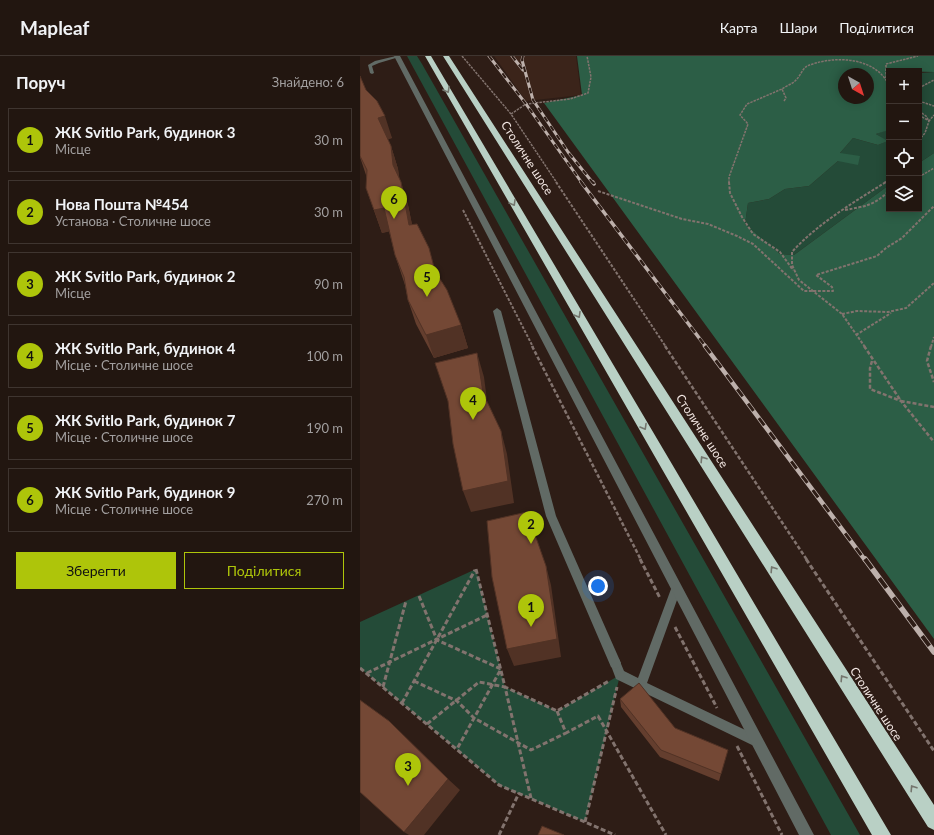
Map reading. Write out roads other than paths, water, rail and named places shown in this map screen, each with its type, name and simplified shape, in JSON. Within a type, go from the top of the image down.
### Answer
[{"type":"highway","points":[[428,56],[882,835]]},
{"type":"highway","name":"Столичне шосе","points":[[446,56],[934,821]]},
{"type":"street","points":[[397,56],[676,589],[807,835]]},
{"type":"street","points":[[497,311],[551,516],[615,663]]},
{"type":"lane","points":[[372,73],[370,66],[377,62],[397,56]]},
{"type":"lane","points":[[641,686],[676,589]]},
{"type":"lane","points":[[615,663],[620,675],[757,741]]},
{"type":"railway","points":[[489,56],[526,104],[582,183]]},
{"type":"railway","points":[[512,56],[523,70]]},
{"type":"railway","points":[[523,56],[522,60],[533,100],[568,152],[593,183]]},
{"type":"railway","points":[[581,182],[706,347]]},
{"type":"railway","points":[[705,346],[865,560]]},
{"type":"railway","points":[[865,559],[934,652]]},
{"type":"place","name":"ЖК Svitlo Park, будинок 9","points":[[394,219]]},
{"type":"place","name":"ЖК Svitlo Park, будинок 7","points":[[427,297]]},
{"type":"place","name":"ЖК Svitlo Park, будинок 4","points":[[473,420]]},
{"type":"place","name":"Нова Пошта №454","points":[[531,544]]},
{"type":"place","name":"ЖК Svitlo Park, будинок 3","points":[[531,627]]},
{"type":"place","name":"ЖК Svitlo Park, будинок 2","points":[[408,786]]}]
